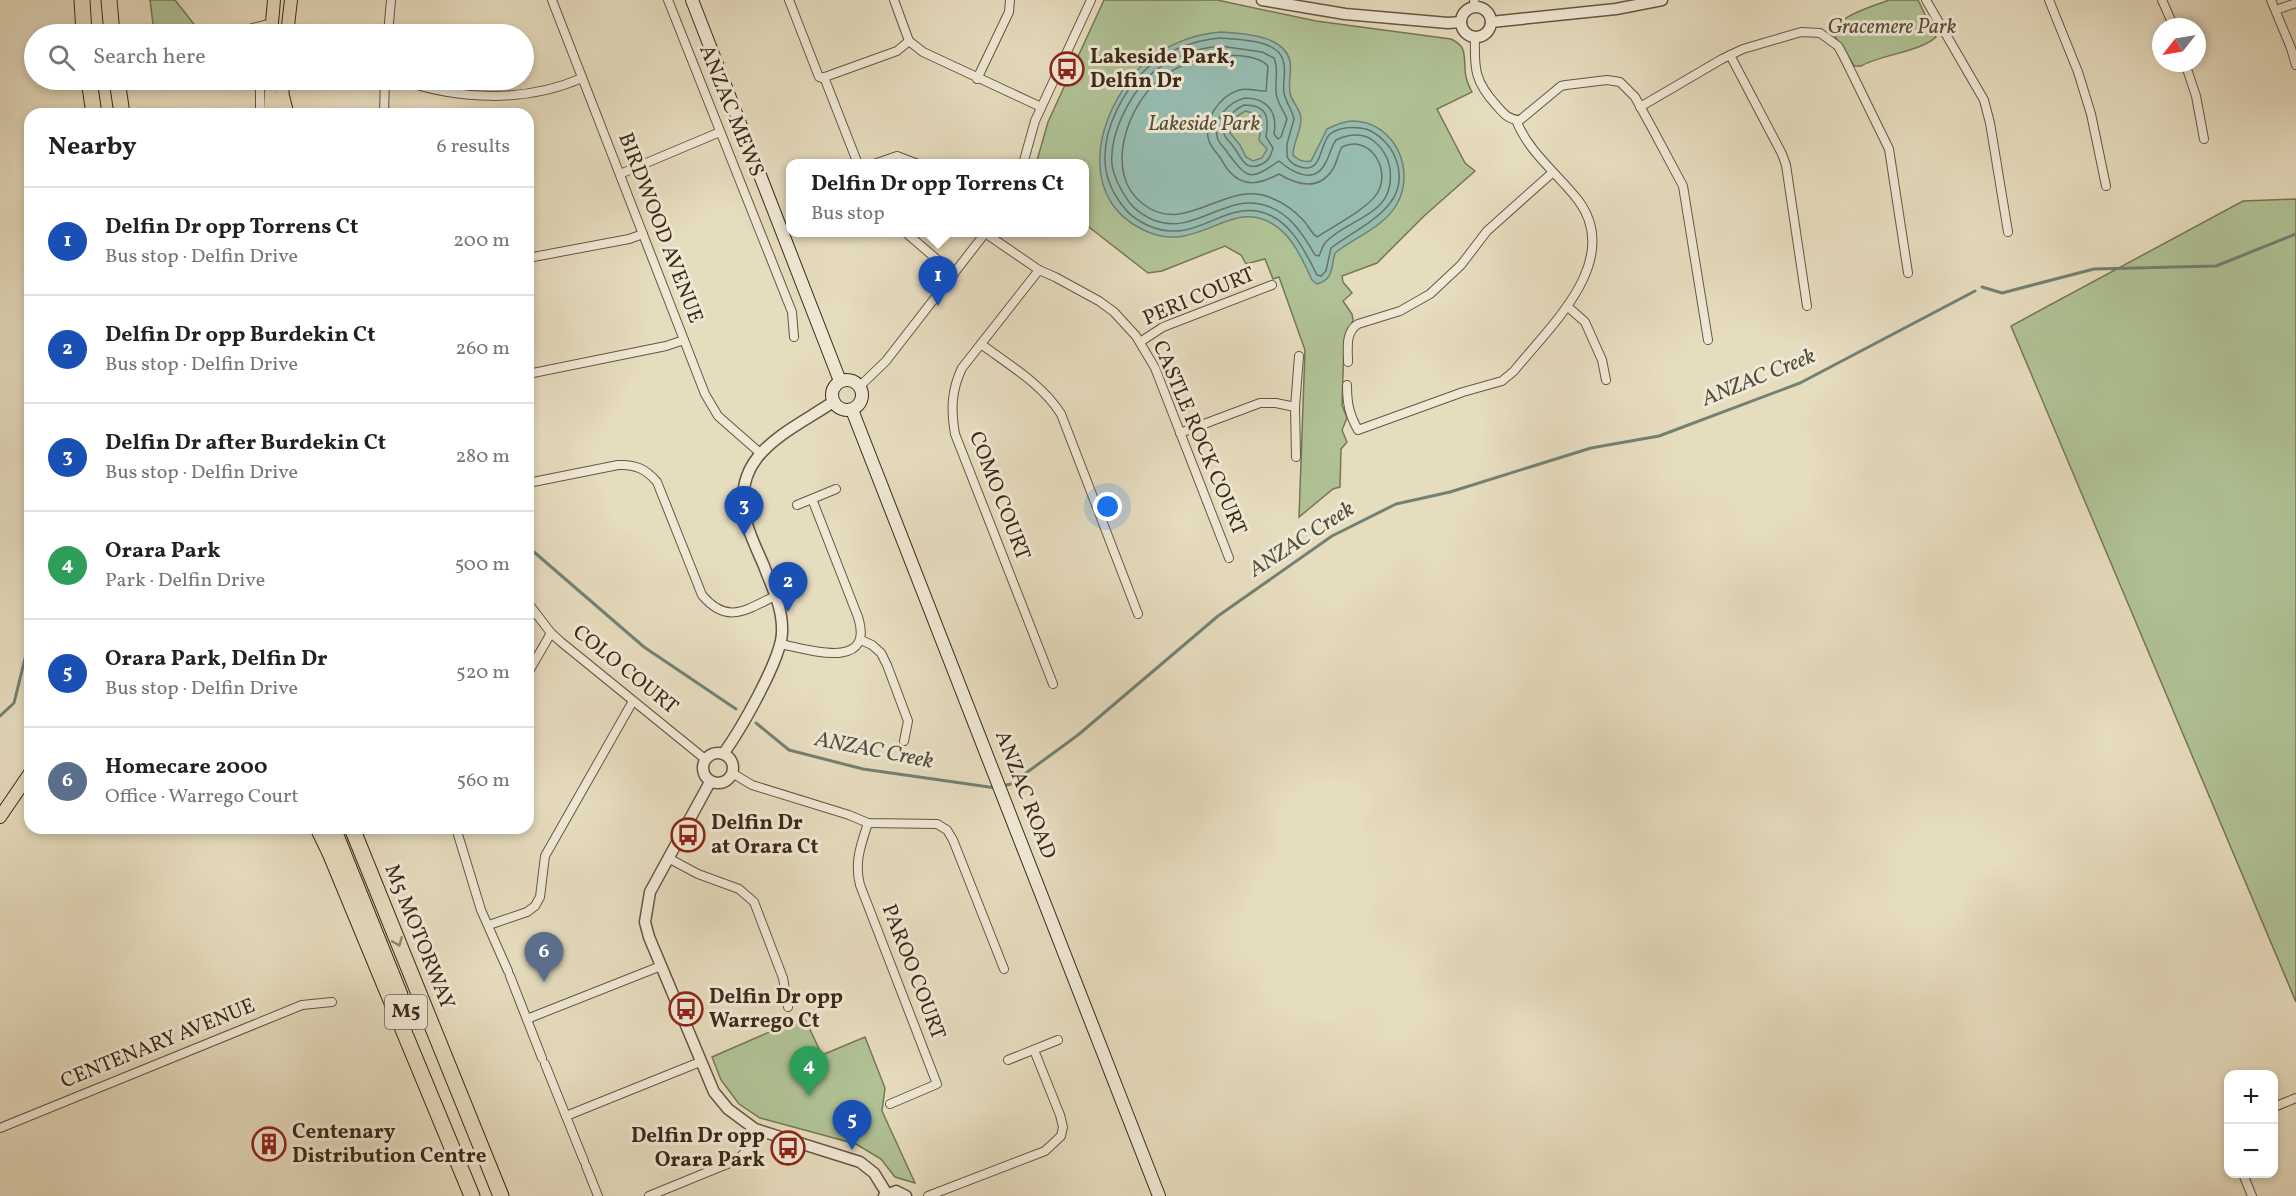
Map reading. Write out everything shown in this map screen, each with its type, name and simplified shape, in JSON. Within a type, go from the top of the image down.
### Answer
[{"type":"highway","points":[[82,0],[83,24]]},
{"type":"highway","points":[[101,0],[102,24]]},
{"type":"highway","points":[[110,0],[111,24]]},
{"type":"highway","points":[[89,90],[91,108]]},
{"type":"highway","points":[[109,90],[111,108]]},
{"type":"highway","points":[[118,90],[121,108]]},
{"type":"highway","points":[[282,98],[283,108]]},
{"type":"highway","points":[[321,834],[472,1196]]},
{"type":"highway","name":"M5 MOTORWAY","points":[[335,834],[480,1196]]},
{"type":"highway","name":"M5 MOTORWAY","points":[[356,834],[501,1196]]},
{"type":"main road","points":[[272,24],[274,0]]},
{"type":"main road","points":[[288,24],[291,0]]},
{"type":"main road","points":[[692,0],[840,381]]},
{"type":"main road","points":[[270,108],[271,90]]},
{"type":"main road","points":[[282,90],[282,98]]},
{"type":"main road","points":[[852,380],[860,386],[862,400],[852,410],[842,410],[833,402],[832,391],[840,381],[852,380]]},
{"type":"main road","name":"ANZAC ROAD","points":[[852,410],[1159,1196]]},
{"type":"main road","points":[[0,817],[24,782]]},
{"type":"street","points":[[389,24],[391,0]]},
{"type":"street","name":"BIRDWOOD AVENUE","points":[[552,0],[684,340],[712,406],[718,416],[759,452]]},
{"type":"street","name":"ANZAC MEWS","points":[[668,0],[792,312],[794,337]]},
{"type":"street","points":[[789,0],[819,77],[897,51],[909,41]]},
{"type":"street","points":[[894,0],[909,41],[923,52],[1041,107]]},
{"type":"street","points":[[977,79],[1009,12],[1010,0]]},
{"type":"street","points":[[1024,159],[1041,107],[1091,0]]},
{"type":"street","points":[[1262,0],[1345,15],[1461,22]]},
{"type":"street","points":[[1491,22],[1616,9],[1662,0]]},
{"type":"street","points":[[1926,0],[1984,100],[2008,232]]},
{"type":"street","points":[[2049,0],[2078,72],[2091,114],[2106,186]]},
{"type":"street","points":[[2162,0],[2170,18]]},
{"type":"street","points":[[2271,0],[2296,65]]},
{"type":"street","points":[[1474,3],[1486,11],[1491,22],[1485,35],[1475,37],[1465,33],[1461,22],[1463,13],[1474,3]]},
{"type":"street","points":[[2276,10],[2296,3]]},
{"type":"street","points":[[1641,107],[1730,55],[1801,32],[1820,33],[1838,46],[1888,149],[1908,273]]},
{"type":"street","points":[[1475,37],[1474,63],[1479,83],[1503,114],[1516,120],[1520,120],[1561,86],[1596,81],[1620,82],[1635,97],[1683,186],[1708,340]]},
{"type":"street","points":[[1730,55],[1786,165],[1807,306]]},
{"type":"street","points":[[2188,72],[2196,96],[2204,139]]},
{"type":"street","points":[[824,77],[856,159]]},
{"type":"street","points":[[439,90],[491,96],[546,90],[582,78]]},
{"type":"street","points":[[260,90],[260,108]]},
{"type":"street","points":[[384,108],[385,90]]},
{"type":"street","points":[[1347,385],[1349,414],[1358,430],[1463,392],[1502,381],[1514,371],[1567,306],[1587,271],[1592,248],[1587,218],[1577,199],[1523,138],[1516,120]]},
{"type":"street","points":[[620,174],[720,132]]},
{"type":"street","points":[[888,159],[897,156],[905,159]]},
{"type":"street","points":[[1348,362],[1348,336],[1352,328],[1400,311],[1430,294],[1461,265],[1487,231],[1552,173]]},
{"type":"street","points":[[534,257],[629,239],[643,234]]},
{"type":"street","points":[[911,237],[954,274]]},
{"type":"street","points":[[860,386],[886,361],[983,237]]},
{"type":"street","name":"CASTLE ROCK COURT","points":[[992,237],[1039,270],[1067,283],[1114,312],[1140,342],[1155,368],[1229,558]]},
{"type":"street","name":"COMO COURT","points":[[1039,270],[962,368],[954,384],[952,399],[955,435],[1053,684]]},
{"type":"street","name":"PERI COURT","points":[[1140,342],[1163,327],[1272,285]]},
{"type":"street","points":[[1567,306],[1585,322],[1602,360],[1606,380]]},
{"type":"street","points":[[534,373],[666,346],[684,340]]},
{"type":"street","points":[[981,344],[1041,390],[1061,414],[1138,614]]},
{"type":"street","points":[[1296,458],[1295,407],[1299,356]]},
{"type":"street","points":[[723,754],[774,665],[781,644],[781,618],[775,596],[744,510],[746,481],[759,452],[775,438],[833,402]]},
{"type":"street","points":[[1180,433],[1260,403],[1276,403],[1295,407]]},
{"type":"street","points":[[534,482],[629,464],[649,472],[657,482],[702,595],[710,604],[729,614],[775,596]]},
{"type":"street","points":[[797,505],[836,489]]},
{"type":"street","points":[[781,644],[833,654],[854,649],[861,640],[862,629],[858,617],[812,499]]},
{"type":"street","name":"COLO COURT","points":[[534,611],[551,633],[705,759]]},
{"type":"street","points":[[534,663],[551,633]]},
{"type":"street","points":[[861,640],[872,645],[881,653],[887,665],[908,721],[904,741]]},
{"type":"street","points":[[489,925],[527,912],[540,897],[545,856],[633,701]]},
{"type":"street","points":[[732,773],[723,783],[710,782],[702,772],[705,759],[714,753],[723,754],[730,759],[732,773],[738,778],[868,823],[937,824],[947,830],[1004,969]]},
{"type":"street","points":[[710,782],[650,891],[645,922],[700,1062],[719,1099],[740,1120],[755,1130],[860,1162],[874,1173],[885,1195],[896,1191],[906,1196]]},
{"type":"street","name":"PAROO COURT","points":[[868,823],[857,857],[856,872],[876,930],[937,1084],[890,1104]]},
{"type":"street","points":[[458,834],[481,910],[598,1196]]},
{"type":"street","points":[[668,858],[698,874],[739,890],[754,902],[783,978],[788,1007]]},
{"type":"street","points":[[527,1019],[661,966]]},
{"type":"street","name":"CENTENARY AVENUE","points":[[0,1128],[302,1005],[332,1002]]},
{"type":"street","points":[[1008,1060],[1058,1040]]},
{"type":"street","points":[[928,1196],[1045,1151],[1061,1136],[1063,1127],[1060,1115],[1034,1050]]},
{"type":"street","points":[[566,1116],[700,1062]]},
{"type":"street","points":[[2278,1105],[2296,1098]]},
{"type":"street","points":[[649,1196],[737,1160],[747,1150],[755,1130]]},
{"type":"street","points":[[2245,1178],[2252,1196]]},
{"type":"street","points":[[958,1186],[962,1196]]},
{"type":"green space","points":[[150,0],[175,0],[194,24],[153,24]]},
{"type":"green space","name":"Lakeside Park","points":[[1104,0],[1217,0],[1316,21],[1451,39],[1462,47],[1466,78],[1472,92],[1437,109],[1465,163],[1475,171],[1424,216],[1377,263],[1342,276],[1343,282],[1352,293],[1343,301],[1352,314],[1353,320],[1344,345],[1342,405],[1347,418],[1342,430],[1347,442],[1341,449],[1340,487],[1333,489],[1299,517],[1305,350],[1279,277],[1273,279],[1265,259],[1246,264],[1241,255],[1225,246],[1162,271],[1148,273],[1089,227],[1089,159],[1037,159],[1048,122]]},
{"type":"green space","name":"Gracemere Park","points":[[1889,0],[1918,0],[1936,37],[1921,46],[1861,66],[1854,66],[1836,38],[1835,31],[1838,25],[1864,9]]},
{"type":"green space","points":[[2296,199],[2296,1002],[2011,326],[2243,201]]},
{"type":"green space","points":[[804,1017],[822,1055],[865,1037],[885,1088],[882,1111],[915,1183],[895,1177],[881,1159],[856,1144],[760,1118],[739,1104],[721,1080],[712,1057]]},
{"type":"water","points":[[1221,32],[1261,37],[1271,40],[1286,52],[1290,61],[1290,93],[1301,115],[1293,155],[1299,160],[1311,161],[1327,129],[1350,121],[1368,123],[1380,130],[1398,150],[1403,163],[1404,177],[1397,204],[1385,219],[1335,253],[1331,272],[1322,282],[1317,284],[1312,280],[1293,244],[1280,229],[1271,223],[1249,217],[1236,218],[1195,233],[1180,237],[1165,237],[1148,232],[1126,219],[1112,203],[1103,184],[1100,163],[1102,141],[1108,119],[1131,79],[1142,65],[1159,52],[1189,38]],"holes":[[[1246,111],[1260,116],[1262,121],[1259,140],[1267,149],[1262,158],[1253,161],[1246,157],[1230,133],[1233,122]]]},
{"type":"waterway","name":"ANZAC Creek","points":[[1982,287],[2002,293],[2094,269],[2216,266],[2296,234]]},
{"type":"waterway","name":"ANZAC Creek","points":[[1002,786],[1011,784],[1078,735],[1218,616],[1332,536],[1396,504],[1450,492],[1591,448],[1659,436],[1800,383],[1975,291]]},
{"type":"waterway","name":"ANZAC Creek","points":[[534,552],[644,647],[736,709]]},
{"type":"waterway","name":"ANZAC Creek","points":[[0,716],[14,703],[24,662]]},
{"type":"waterway","name":"ANZAC Creek","points":[[756,723],[789,750],[863,769],[996,788]]},
{"type":"place","name":"Lakeside Park, Delfin Dr","points":[[1067,69]]},
{"type":"place","name":"Delfin Dr opp Torrens Ct","points":[[938,306]]},
{"type":"place","name":"Delfin Dr after Burdekin Ct","points":[[744,536]]},
{"type":"place","name":"Delfin Dr opp Burdekin Ct","points":[[788,612]]},
{"type":"place","name":"Delfin Dr at Orara Ct","points":[[688,835]]},
{"type":"place","name":"Homecare 2000","points":[[544,982]]},
{"type":"place","name":"Delfin Dr opp Warrego Ct","points":[[686,1009]]},
{"type":"place","name":"Orara Park","points":[[809,1096]]},
{"type":"place","name":"Centenary Distribution Centre","points":[[269,1144]]},
{"type":"place","name":"Delfin Dr opp Orara Park","points":[[788,1148]]},
{"type":"place","name":"Orara Park, Delfin Dr","points":[[852,1150]]}]
